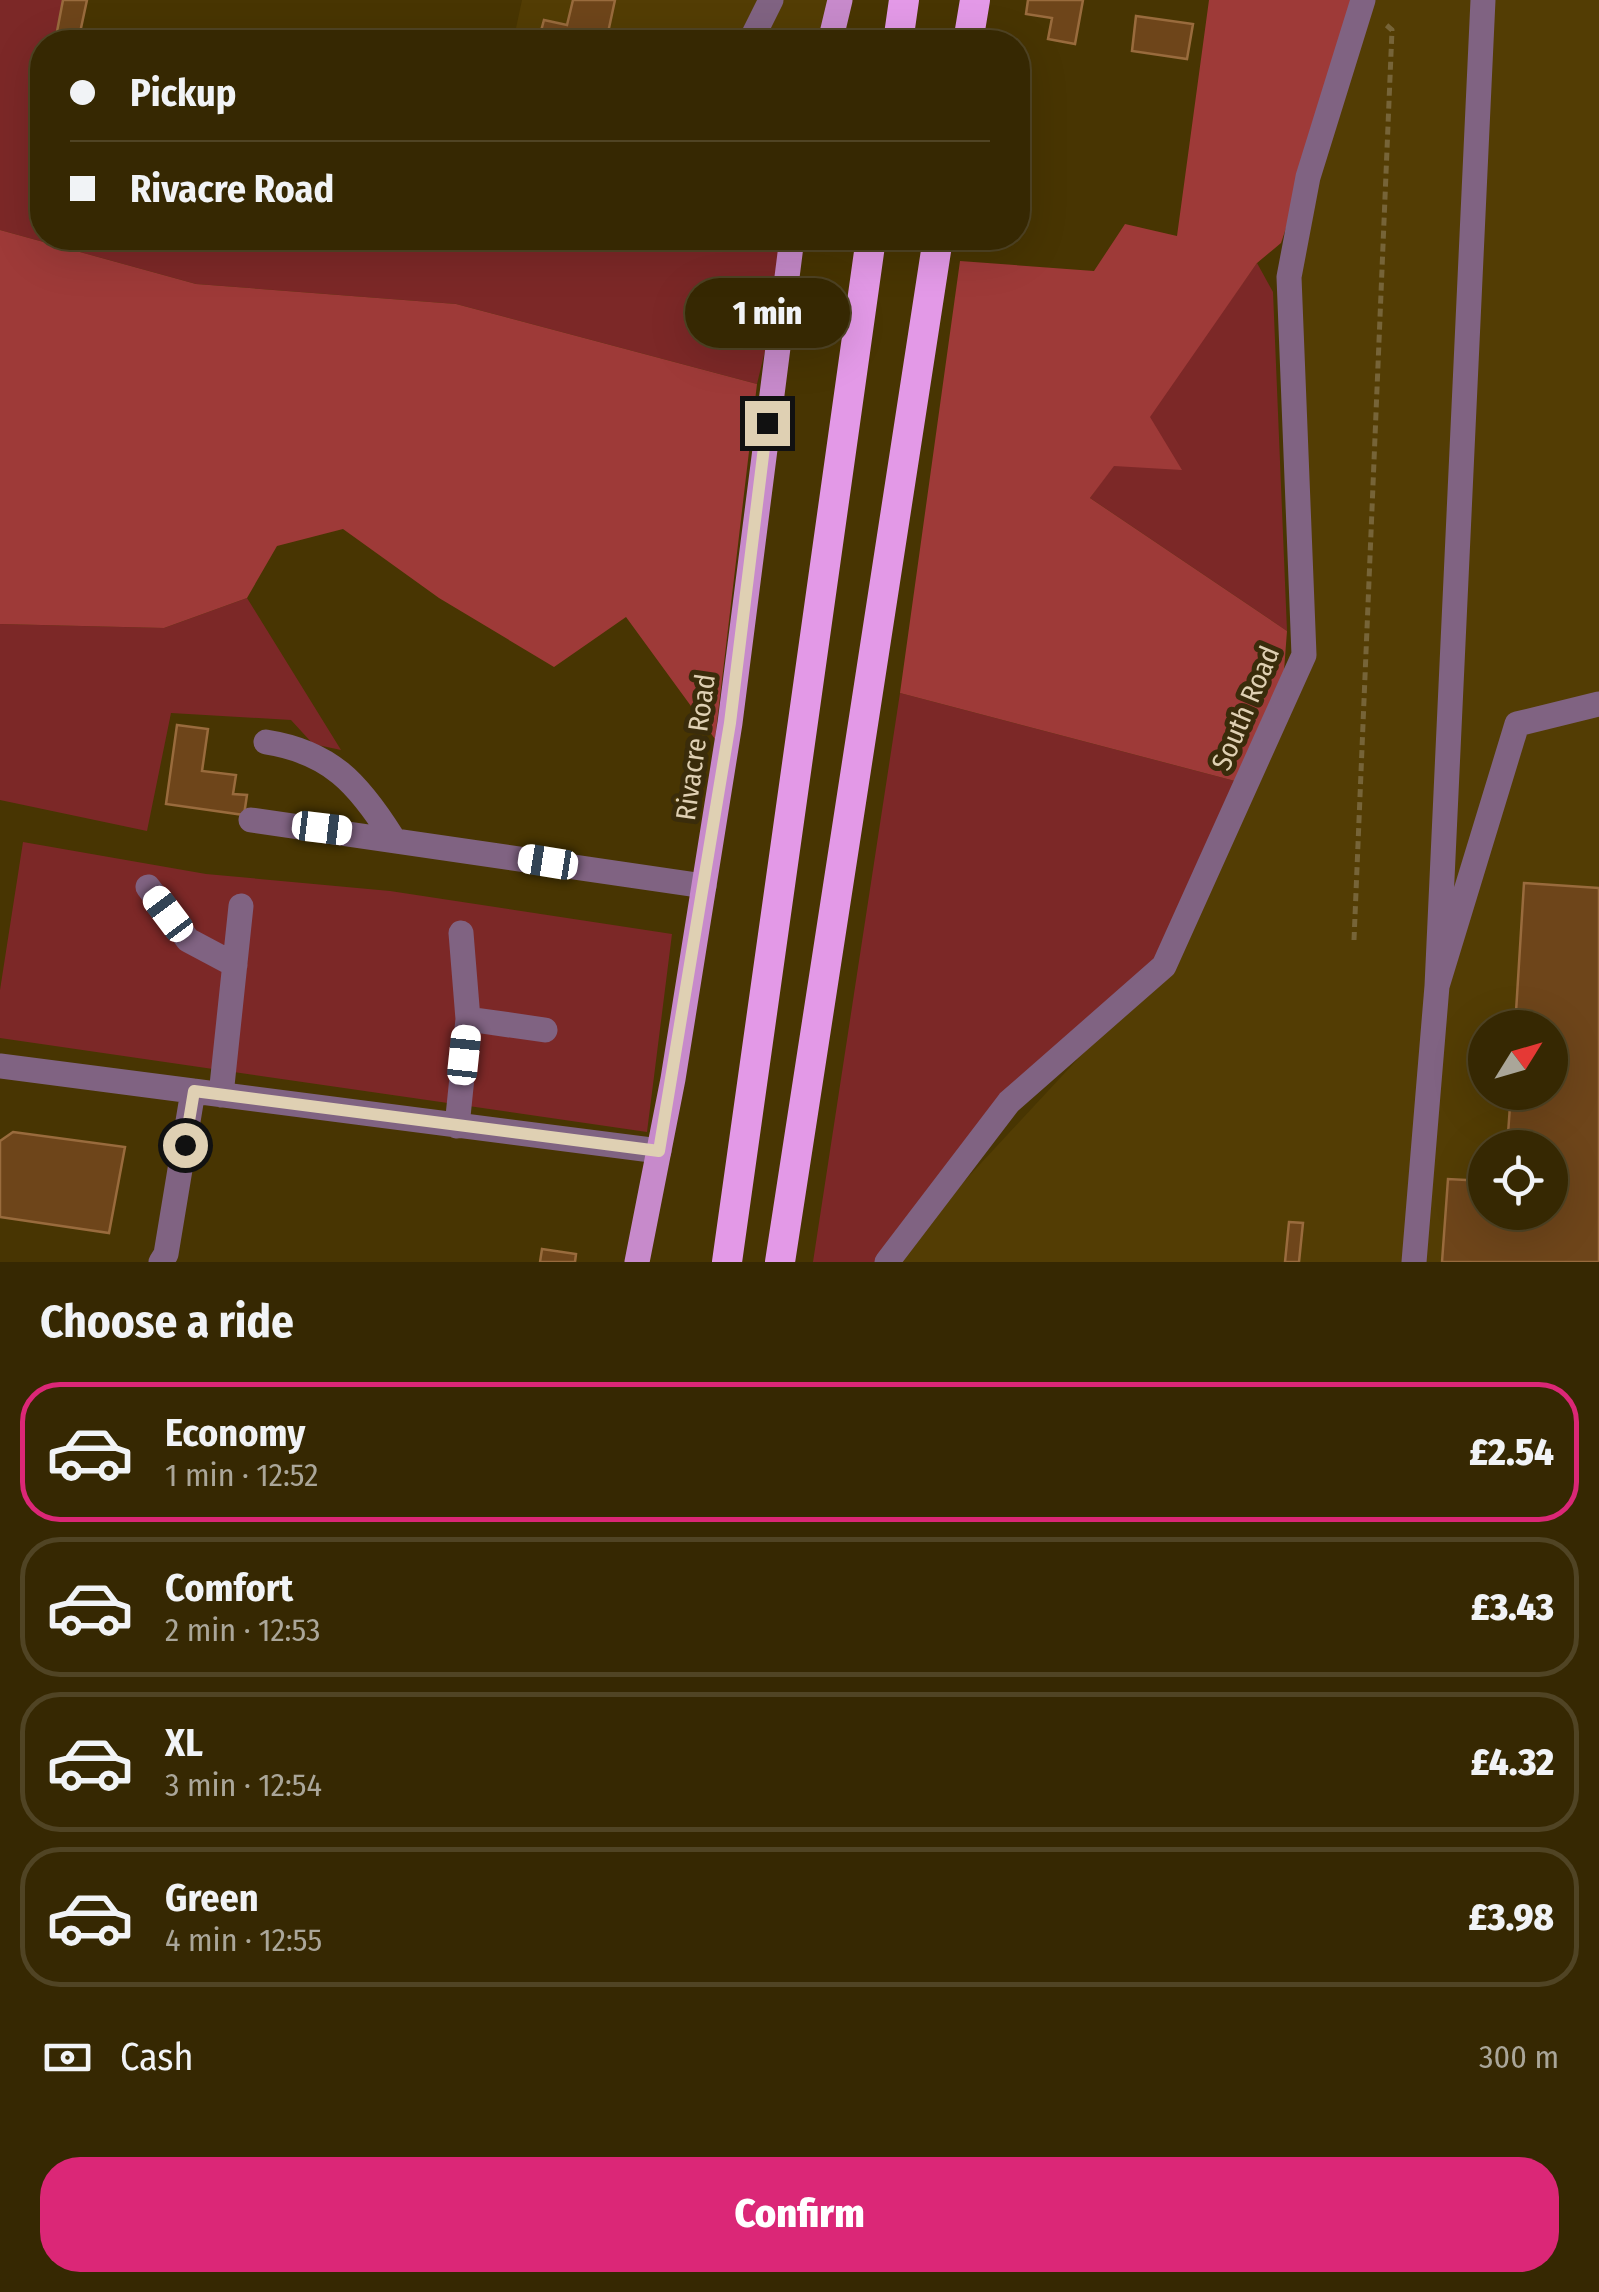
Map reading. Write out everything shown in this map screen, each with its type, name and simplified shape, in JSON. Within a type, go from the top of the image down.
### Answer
[{"type":"highway","points":[[900,30],[904,0]]},
{"type":"highway","points":[[970,30],[974,0]]},
{"type":"highway","points":[[727,1262],[869,250]]},
{"type":"highway","points":[[780,1262],[936,250]]},
{"type":"main road","points":[[833,30],[840,0]]},
{"type":"main road","name":"Rivacre Road","points":[[636,1262],[659,1151],[730,723],[790,250]]},
{"type":"street","points":[[756,30],[771,0]]},
{"type":"street","points":[[1414,1262],[1437,986],[1483,0]]},
{"type":"street","name":"South Road","points":[[887,1262],[1010,1102],[1164,966],[1304,655],[1289,277],[1308,177],[1363,3]]},
{"type":"street","points":[[1437,986],[1517,724],[1599,704]]},
{"type":"street","points":[[266,742],[302,748],[333,764],[392,837]]},
{"type":"street","points":[[251,820],[392,837],[704,886]]},
{"type":"street","points":[[148,887],[188,940],[235,965]]},
{"type":"street","points":[[221,1095],[241,906]]},
{"type":"street","points":[[457,1126],[468,1019],[461,933]]},
{"type":"street","points":[[468,1019],[545,1030]]},
{"type":"street","points":[[0,1066],[659,1151]]},
{"type":"street","points":[[160,1262],[166,1254],[194,1091]]},
{"type":"path","points":[[1354,940],[1392,30],[1363,3]]},
{"type":"shaded area","points":[[0,0],[63,0],[57,30],[30,30],[30,238],[0,230]]},
{"type":"shaded area","points":[[522,0],[838,0],[831,30],[516,30]]},
{"type":"shaded area","points":[[1209,0],[1362,0],[1281,243],[1257,263],[1150,417],[1182,470],[1114,466],[1090,498],[1287,631],[1283,684],[1235,781],[900,693],[960,261],[1094,271],[1125,224],[1177,236]]},
{"type":"shaded area","points":[[1366,0],[1599,0],[1599,1262],[901,1262],[918,1231],[1164,966],[1304,655],[1289,277]]},
{"type":"shaded area","points":[[0,230],[30,238],[30,250],[73,250],[196,284],[456,304],[757,384],[715,739],[626,617],[554,667],[439,598],[343,529],[277,546],[247,598],[164,628],[0,624]]},
{"type":"shaded area","points":[[73,250],[789,250],[757,384],[456,304],[196,284]]},
{"type":"shaded area","points":[[1257,263],[1273,292],[1287,631],[1090,498]]},
{"type":"shaded area","points":[[247,598],[341,750],[313,744],[291,720],[171,713],[147,831],[0,800],[0,624],[164,628]]},
{"type":"shaded area","points":[[900,693],[1235,781],[1164,966],[1009,1102],[887,1262],[813,1262]]},
{"type":"shaded area","points":[[23,842],[206,874],[390,891],[672,934],[647,1132],[0,1038],[0,990]]},
{"type":"building","points":[[63,0],[87,0],[81,30],[57,30]]},
{"type":"building","points":[[573,0],[615,0],[609,30],[541,30],[544,20],[567,25]]},
{"type":"building","points":[[1028,0],[1083,0],[1075,44],[1048,39],[1052,18],[1026,14]]},
{"type":"building","points":[[1136,16],[1193,24],[1187,59],[1132,51]]},
{"type":"building","points":[[177,725],[208,729],[202,771],[236,775],[233,794],[247,795],[244,815],[166,804]]},
{"type":"building","points":[[1524,883],[1599,888],[1599,1262],[1442,1262],[1448,1179],[1468,1180],[1468,1230],[1568,1230],[1568,1130],[1508,1130],[1510,1110],[1568,1110],[1568,1010],[1516,1010]]},
{"type":"building","points":[[13,1132],[125,1147],[109,1233],[0,1217],[0,1141]]},
{"type":"building","points":[[1289,1222],[1303,1223],[1299,1262],[1285,1262]]},
{"type":"building","points":[[542,1249],[576,1254],[575,1262],[540,1262]]},
{"type":"route","points":[[185,1145],[194,1091],[659,1151],[674,1079],[730,723],[767,423]]}]
